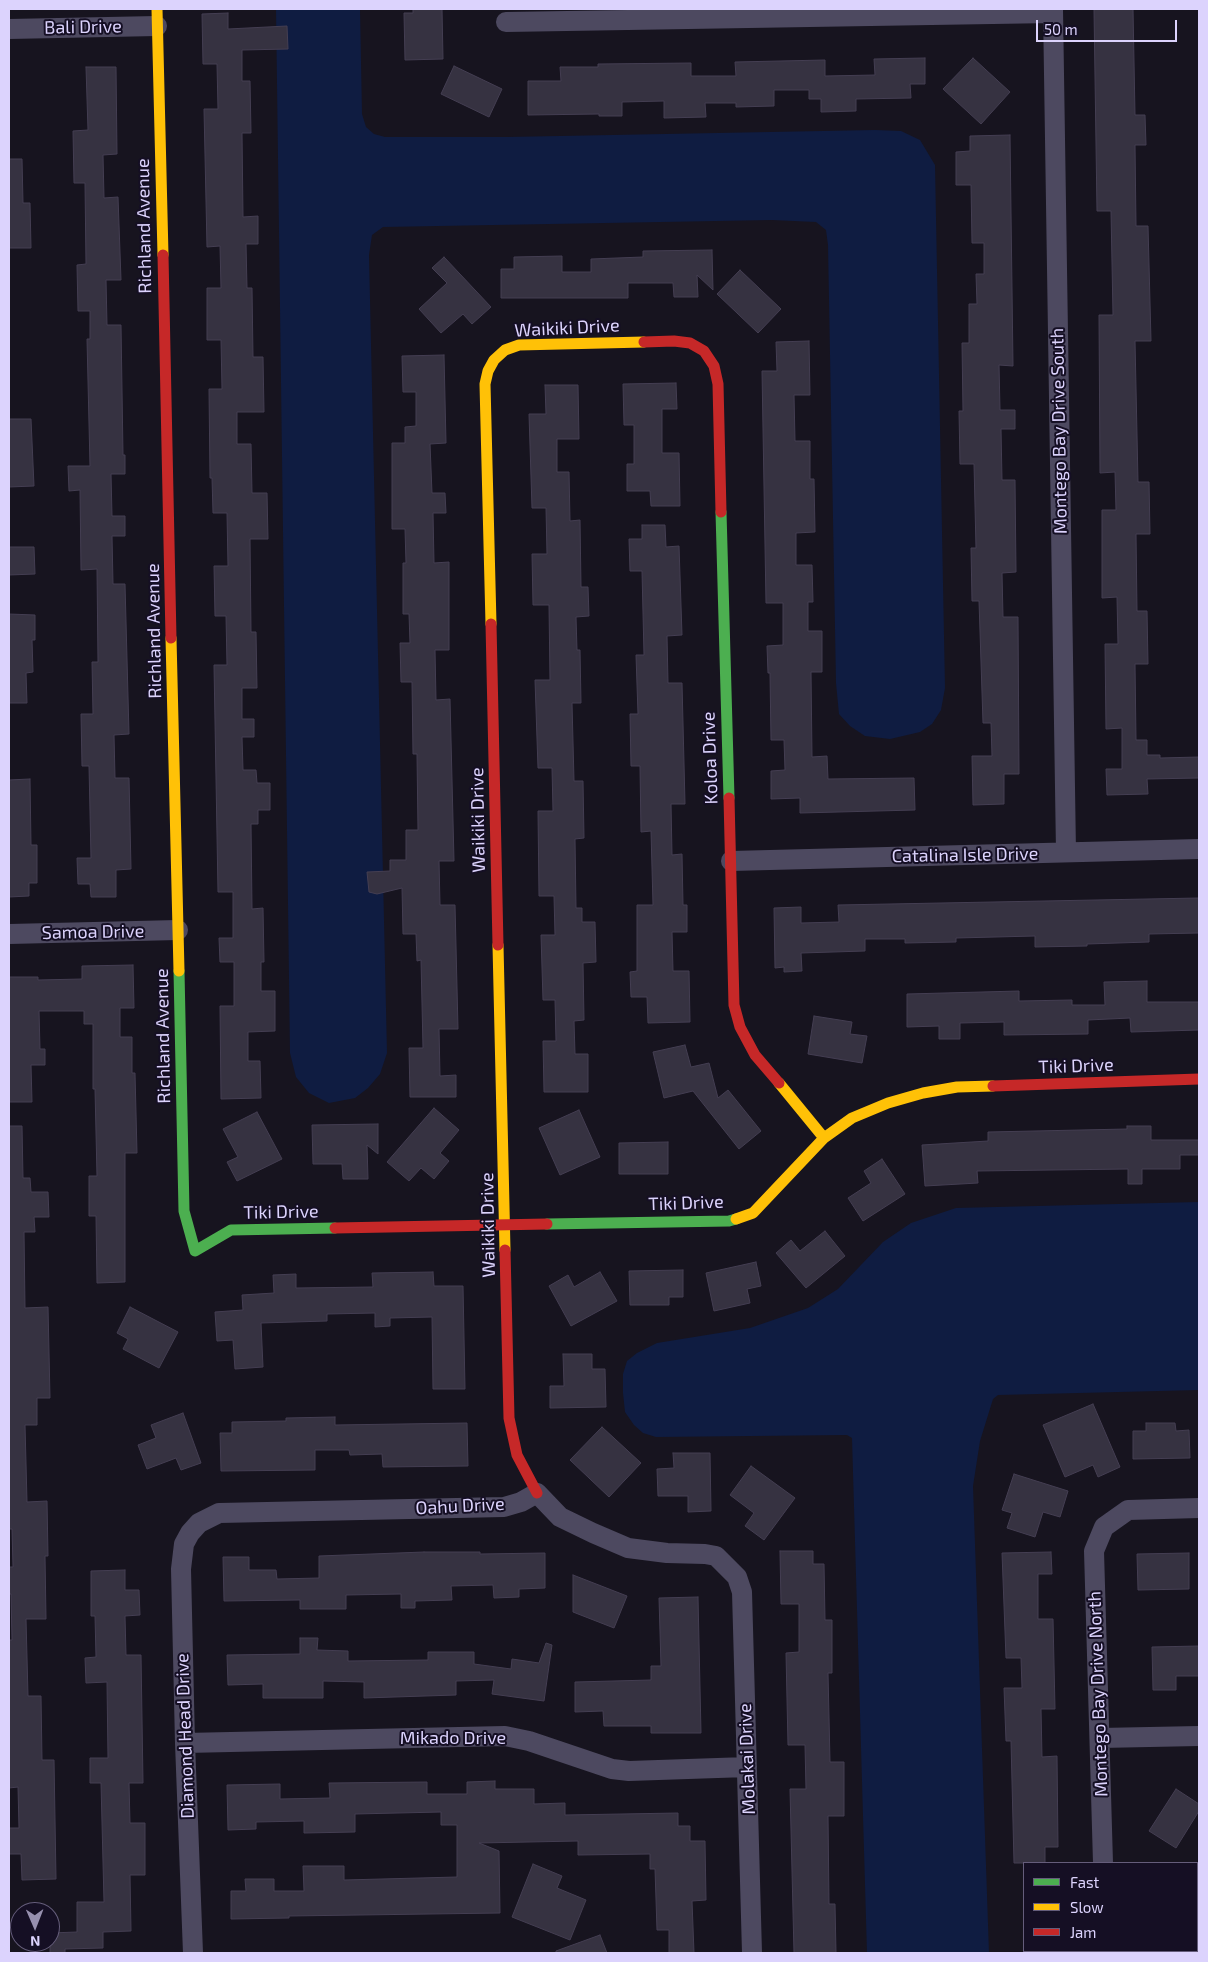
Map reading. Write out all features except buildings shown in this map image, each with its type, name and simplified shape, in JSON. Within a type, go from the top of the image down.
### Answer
[{"type":"street","points":[[506,22],[1053,11]]},
{"type":"street","name":"Montego Bay Drive South","points":[[1053,11],[1066,852]]},
{"type":"street","name":"Bali Drive","points":[[9,28],[157,17]]},
{"type":"street","name":"Richland Avenue","points":[[157,17],[184,1211],[195,1250]]},
{"type":"street","name":"Waikiki Drive","points":[[537,1493],[517,1455],[509,1418],[485,384],[488,371],[494,360],[505,350],[519,345],[674,341],[690,343],[704,351]]},
{"type":"street","name":"Koloa Drive","points":[[704,351],[714,366],[718,384],[734,1005],[740,1027],[755,1055],[824,1138]]},
{"type":"street","name":"Catalina Isle Drive","points":[[731,861],[1199,849]]},
{"type":"street","name":"Samoa Drive","points":[[9,934],[178,930]]},
{"type":"street","name":"Tiki Drive","points":[[195,1250],[231,1230],[729,1221],[753,1213],[824,1138],[852,1118],[888,1103],[923,1093],[957,1087],[1199,1079]]},
{"type":"street","name":"Oahu Drive","points":[[199,1523],[219,1513],[504,1507],[521,1502],[537,1493]]},
{"type":"street","name":"Molakai Drive","points":[[537,1493],[560,1517],[628,1548],[716,1556],[737,1577],[742,1592],[752,1953]]},
{"type":"street","name":"Montego Bay Drive North","points":[[1103,1862],[1094,1551],[1104,1527],[1128,1510],[1199,1508]]},
{"type":"street","name":"Diamond Head Drive","points":[[193,1953],[181,1569],[184,1544],[199,1523]]},
{"type":"street","name":"Mikado Drive","points":[[185,1744],[505,1736],[529,1741],[612,1769],[747,1767]]},
{"type":"street","points":[[1100,1738],[1199,1736]]},
{"type":"water","points":[[276,9],[360,9],[362,114],[366,127],[374,134],[385,137],[901,131],[920,140],[935,165],[945,688],[941,710],[932,724],[920,732],[890,739],[865,736],[850,726],[839,714],[836,683],[828,245],[826,230],[816,222],[772,220],[383,227],[372,235],[369,255],[387,1053],[380,1074],[368,1088],[355,1098],[329,1103],[309,1093],[296,1077],[290,1053]]},
{"type":"water","points":[[1199,1202],[1199,1390],[998,1395],[993,1399],[980,1441],[973,1486],[989,1953],[867,1953],[852,1438],[847,1435],[656,1437],[643,1433],[634,1425],[625,1412],[623,1374],[627,1361],[637,1353],[657,1343],[750,1328],[808,1308],[838,1289],[883,1242],[911,1223],[956,1208]]},
{"type":"traffic: fast","points":[[721,512],[729,798]]},
{"type":"traffic: fast","points":[[179,971],[184,1211],[195,1251],[231,1230],[335,1228]]},
{"type":"traffic: fast","points":[[547,1224],[729,1221],[736,1219]]},
{"type":"traffic: slow","points":[[157,9],[163,255]]},
{"type":"traffic: slow","points":[[491,624],[485,384],[488,371],[494,360],[505,350],[519,345],[644,342]]},
{"type":"traffic: slow","points":[[171,638],[179,971]]},
{"type":"traffic: slow","points":[[498,945],[505,1250]]},
{"type":"traffic: slow","points":[[779,1083],[824,1138]]},
{"type":"traffic: slow","points":[[736,1219],[753,1213],[824,1138],[852,1118],[888,1103],[923,1093],[957,1087],[993,1086]]},
{"type":"traffic: jam","points":[[163,255],[171,638]]},
{"type":"traffic: jam","points":[[644,342],[674,341],[690,343],[704,351],[714,366],[718,384],[721,512]]},
{"type":"traffic: jam","points":[[491,624],[498,945]]},
{"type":"traffic: jam","points":[[729,798],[734,1005],[740,1027],[755,1055],[779,1083]]},
{"type":"traffic: jam","points":[[993,1086],[1199,1079]]},
{"type":"traffic: jam","points":[[335,1228],[547,1224]]},
{"type":"traffic: jam","points":[[505,1250],[509,1418],[517,1455],[537,1493]]}]
